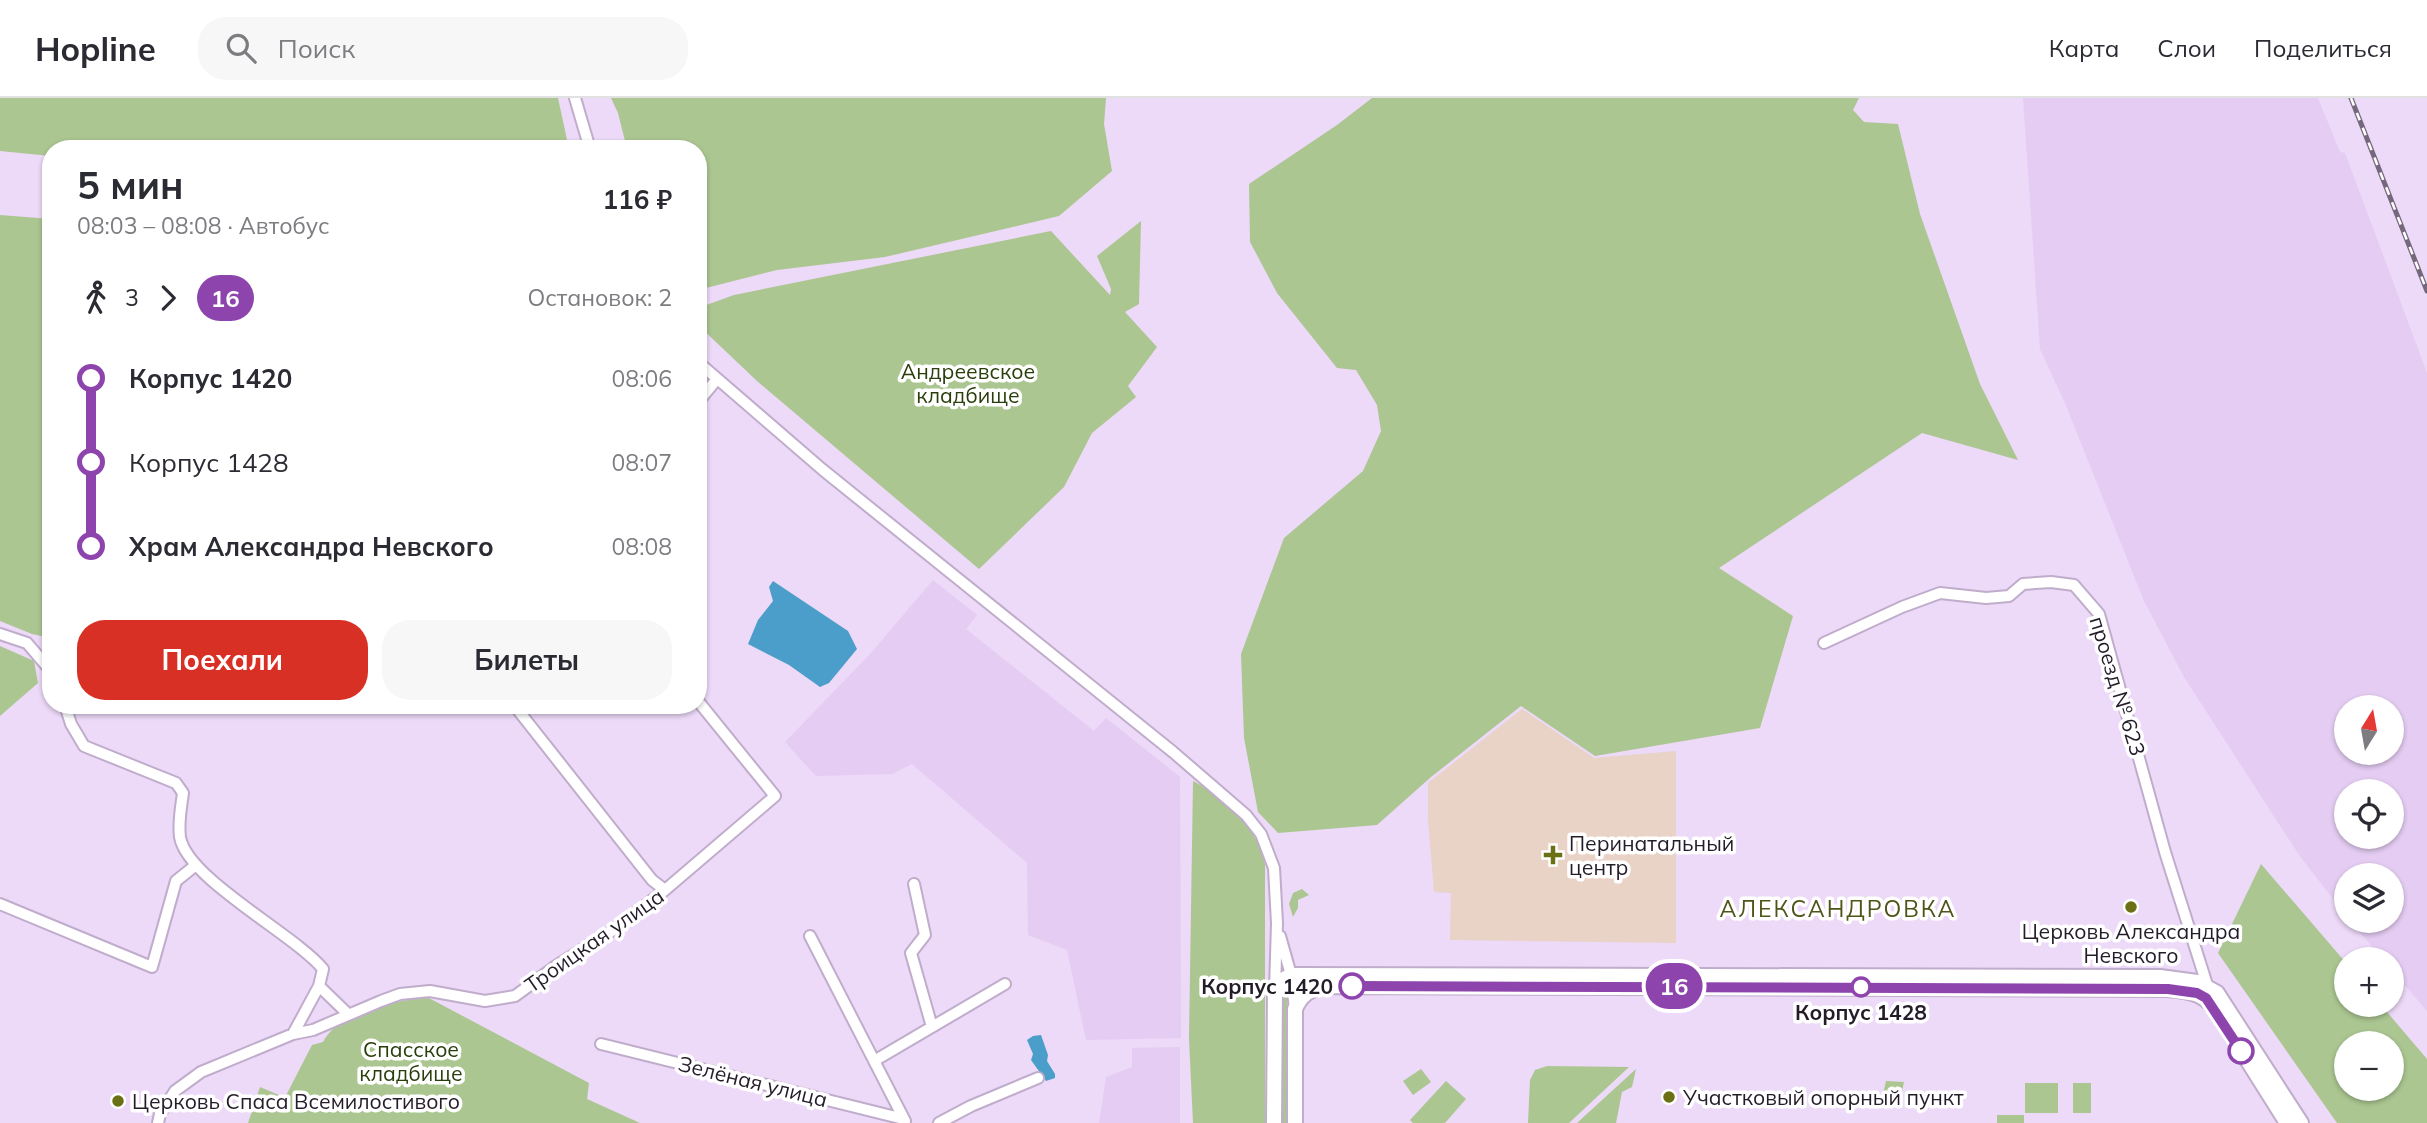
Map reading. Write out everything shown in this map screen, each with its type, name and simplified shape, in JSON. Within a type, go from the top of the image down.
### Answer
[{"type":"main road","points":[[1274,1123],[1283,981],[2101,977],[2201,986],[2301,1123]]},
{"type":"main road","points":[[1295,1123],[1295,1009],[1300,999],[1321,980],[1802,987],[2168,989],[2201,986]]},
{"type":"main road","points":[[2201,986],[2287,1123]]},
{"type":"street","points":[[575,98],[587,140]]},
{"type":"street","points":[[707,370],[814,463],[1173,752],[1246,815],[1261,834],[1274,868],[1283,981],[1295,1009]]},
{"type":"street","points":[[707,391],[717,379]]},
{"type":"street","name":"проезд № 623","points":[[1824,643],[1902,607],[1940,593],[1986,598],[2009,596],[2023,584],[2051,582],[2074,585],[2099,614],[2201,986]]},
{"type":"street","points":[[0,634],[27,643],[42,660]]},
{"type":"street","name":"Троицкая улица","points":[[158,1123],[160,1114],[175,1091],[201,1072],[400,994],[430,991],[485,1001],[515,996],[556,965],[615,929],[775,796],[707,712]]},
{"type":"street","points":[[68,714],[84,746],[176,783],[183,793],[179,818],[180,839],[196,865],[249,911],[312,956],[323,969],[319,986],[293,1034]]},
{"type":"street","points":[[521,714],[652,880],[665,890]]},
{"type":"street","points":[[0,904],[152,967],[176,881],[196,865]]},
{"type":"street","points":[[914,884],[925,935],[911,953],[932,1027]]},
{"type":"street","points":[[1277,923],[1285,952],[1283,981]]},
{"type":"street","points":[[810,936],[905,1121]]},
{"type":"street","points":[[1285,952],[1303,970],[1321,980]]},
{"type":"street","points":[[874,1061],[1005,984]]},
{"type":"street","points":[[319,986],[348,1014]]},
{"type":"street","name":"Зелёная улица","points":[[601,1044],[905,1121]]},
{"type":"street","points":[[939,1123],[971,1106],[1038,1079]]},
{"type":"shaded area","points":[[2023,98],[2318,98],[2340,152],[2345,153],[2427,373],[2427,1011],[2404,984],[2404,947],[2373,947],[2360,933],[2404,933],[2404,863],[2334,863],[2334,900],[2299,855],[2184,677],[2144,601],[2065,403],[2040,349]]},
{"type":"shaded area","points":[[933,580],[977,615],[966,629],[1094,731],[1106,718],[1180,777],[1181,1038],[1086,1040],[1067,950],[1028,935],[1027,863],[912,764],[892,774],[816,776],[785,742],[871,653]]},
{"type":"shaded area","name":"Перинатальный центр","points":[[1522,709],[1594,758],[1676,751],[1676,943],[1450,940],[1451,893],[1434,892],[1428,783]]},
{"type":"shaded area","points":[[1180,1047],[1180,1123],[1099,1123],[1106,1077],[1132,1067],[1132,1048]]},
{"type":"green space","points":[[0,98],[558,98],[567,140],[42,140],[42,155],[0,151]]},
{"type":"green space","points":[[611,98],[1106,98],[1104,124],[1112,171],[1059,216],[885,257],[777,270],[707,288],[707,140],[625,140]]},
{"type":"green space","points":[[1372,98],[1859,98],[1853,110],[1864,122],[1898,124],[1920,214],[1980,384],[2018,460],[1922,433],[1719,568],[1793,616],[1760,728],[1595,756],[1521,706],[1431,777],[1377,825],[1278,833],[1258,812],[1244,738],[1241,654],[1284,538],[1363,471],[1381,431],[1377,405],[1356,370],[1337,368],[1277,293],[1250,242],[1249,184]]},
{"type":"green space","points":[[0,215],[42,218],[42,636],[0,621]]},
{"type":"green space","name":"Андреевское кладбище","points":[[1141,221],[1139,304],[1125,312],[1157,347],[1128,386],[1136,397],[1092,433],[1064,487],[979,569],[757,381],[707,334],[707,305],[734,295],[1051,231],[1110,295],[1111,289],[1097,256]]},
{"type":"green space","points":[[0,646],[34,661],[38,683],[0,716]]},
{"type":"green space","points":[[1193,781],[1219,798],[1251,830],[1265,864],[1265,1123],[1193,1123],[1189,1039]]},
{"type":"green space","points":[[2261,864],[2334,949],[2334,1017],[2391,1017],[2403,1031],[2334,1031],[2334,1101],[2404,1101],[2404,1032],[2427,1059],[2427,1123],[2337,1123],[2218,953]]},
{"type":"green space","points":[[1302,889],[1309,895],[1298,900],[1298,908],[1293,917],[1289,904],[1293,893]]},
{"type":"green space","points":[[1283,993],[1287,994],[1287,1123],[1281,1123]]},
{"type":"green space","name":"Спасское кладбище","points":[[427,997],[589,1083],[587,1099],[640,1123],[248,1123],[260,1087],[279,1095],[277,1113],[312,1045],[323,1042],[342,1022],[369,1009]]},
{"type":"green space","points":[[1547,1066],[1629,1067],[1569,1123],[1528,1123],[1530,1080],[1535,1070]]},
{"type":"green space","points":[[1421,1069],[1431,1082],[1413,1095],[1403,1081]]},
{"type":"green space","points":[[1636,1069],[1632,1087],[1622,1092],[1616,1123],[1577,1123]]},
{"type":"green space","points":[[1446,1081],[1466,1099],[1445,1123],[1413,1123],[1410,1120]]},
{"type":"green space","points":[[1886,1081],[1904,1082],[1899,1105],[1881,1103]]},
{"type":"green space","points":[[2025,1083],[2058,1083],[2058,1113],[2025,1113]]},
{"type":"green space","points":[[2073,1083],[2091,1083],[2091,1113],[2073,1113]]},
{"type":"green space","points":[[1997,1115],[2024,1115],[2024,1123],[1997,1123]]},
{"type":"water","points":[[773,581],[848,631],[857,649],[829,683],[820,687],[789,665],[748,644],[758,620],[773,601],[769,587]]},
{"type":"water","points":[[1041,1035],[1048,1055],[1047,1061],[1055,1074],[1055,1078],[1046,1081],[1031,1060],[1033,1054],[1027,1040]]},
{"type":"railway","points":[[2351,98],[2427,291]]},
{"type":"bus line","name":"16","points":[[1352,986],[2168,989],[2197,993],[2206,998],[2241,1051]]},
{"type":"place","name":"Перинатальный центр","points":[[1553,855]]},
{"type":"place","name":"Церковь Александра Невского","points":[[2131,907]]},
{"type":"place","name":"Корпус 1420","points":[[1352,986]]},
{"type":"place","name":"Корпус 1428","points":[[1861,987]]},
{"type":"place","name":"Участковый опорный пункт","points":[[1669,1097]]},
{"type":"place","name":"Церковь Спаса Всемилостивого","points":[[118,1101]]},
{"type":"district","name":"АЛЕКСАНДРОВКА","points":[[1838,908]]}]
